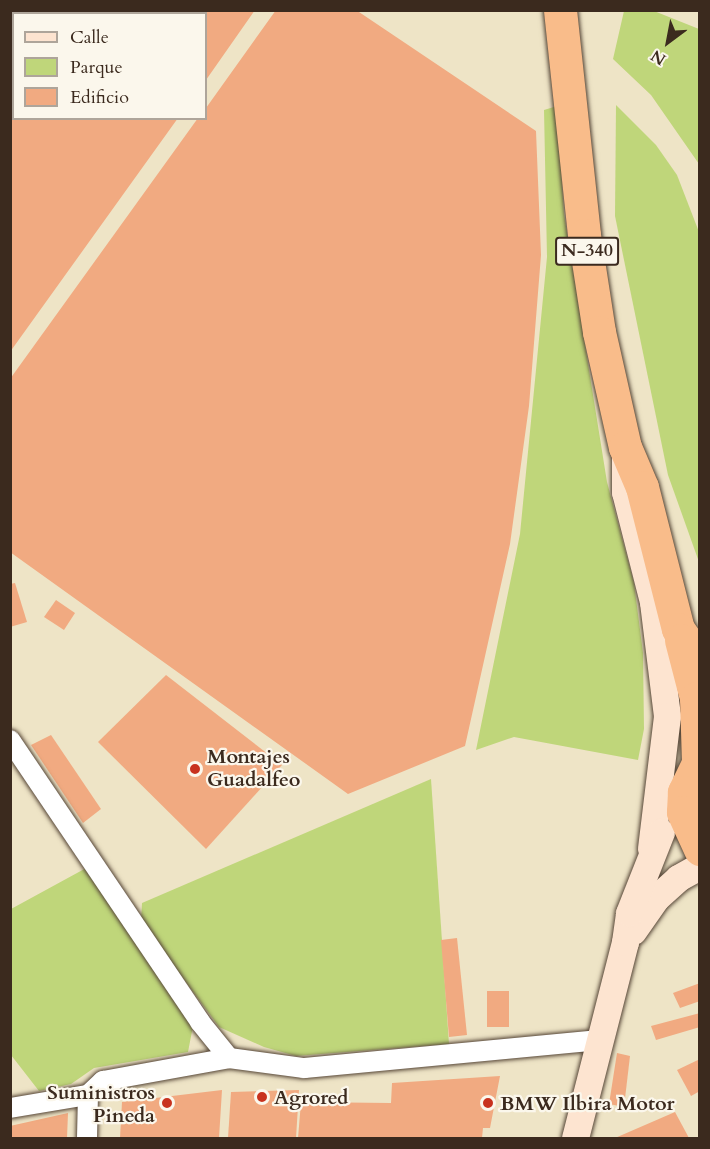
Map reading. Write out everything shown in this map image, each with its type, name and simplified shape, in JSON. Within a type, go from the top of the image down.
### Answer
[{"type":"highway","name":"N-340","points":[[560,10],[584,235],[599,332],[626,447],[642,487],[696,698],[699,760],[684,792]]},
{"type":"highway","name":"N-340","points":[[678,629],[699,661]]},
{"type":"highway","points":[[684,792],[683,812],[699,849]]},
{"type":"main road","points":[[575,1138],[598,1040],[625,942],[629,913],[651,848],[667,716],[653,602],[625,492],[626,447]]},
{"type":"main road","points":[[651,848],[684,792]]},
{"type":"main road","points":[[625,942],[655,898],[678,878],[699,867]]},
{"type":"street","points":[[10,740],[200,1022],[229,1058]]},
{"type":"street","points":[[10,1108],[88,1095],[103,1081],[229,1058],[304,1068],[598,1040]]},
{"type":"street","points":[[87,1138],[88,1095]]},
{"type":"green space","points":[[624,11],[654,11],[699,29],[699,164],[651,95],[613,59]]},
{"type":"green space","points":[[616,105],[656,145],[677,175],[699,232],[699,562],[668,475],[615,216]]},
{"type":"green space","points":[[557,106],[564,214],[607,482],[634,583],[643,653],[644,729],[638,760],[514,737],[476,750],[520,534],[547,257],[544,110]]},
{"type":"green space","points":[[431,779],[449,1044],[296,1056],[264,1047],[219,1027],[141,921],[142,903]]},
{"type":"green space","points":[[88,867],[193,1026],[188,1052],[94,1068],[71,1084],[39,1091],[11,1055],[11,909]]},
{"type":"building","points":[[10,10],[255,10],[207,79],[207,12],[12,12],[12,120],[177,120],[10,352]]},
{"type":"building","points":[[276,10],[356,10],[536,131],[541,255],[529,406],[510,544],[465,746],[348,794],[10,552],[10,379],[197,120],[207,120],[207,107]]},
{"type":"building","points":[[15,583],[27,622],[10,627],[10,584]]},
{"type":"building","points":[[56,600],[75,613],[64,630],[44,617]]},
{"type":"building","points":[[166,675],[282,765],[206,849],[98,742]]},
{"type":"building","points":[[51,735],[101,809],[83,823],[31,745]]},
{"type":"building","points":[[457,938],[467,1035],[449,1037],[441,940]]},
{"type":"building","points":[[700,983],[700,1001],[680,1008],[673,993]]},
{"type":"building","points":[[487,991],[509,991],[509,1027],[487,1027]]},
{"type":"building","points":[[700,1013],[700,1027],[656,1040],[651,1026]]},
{"type":"building","points":[[617,1053],[630,1056],[624,1107],[609,1104]]},
{"type":"building","points":[[700,1059],[700,1091],[691,1096],[677,1070]]},
{"type":"building","points":[[500,1076],[490,1128],[483,1128],[482,1138],[298,1138],[301,1102],[391,1103],[392,1083]]},
{"type":"building","points":[[222,1090],[219,1138],[120,1138],[122,1102]]},
{"type":"building","points":[[299,1090],[296,1138],[228,1138],[231,1092]]},
{"type":"building","points":[[675,1112],[689,1138],[615,1138]]},
{"type":"building","points":[[68,1113],[67,1138],[10,1138],[10,1126]]},
{"type":"place","name":"Montajes Guadalfeo","points":[[195,769]]},
{"type":"place","name":"Agrored","points":[[262,1097]]},
{"type":"place","name":"Suministros Pineda","points":[[167,1103]]},
{"type":"place","name":"BMW Ilbira Motor","points":[[488,1103]]}]
